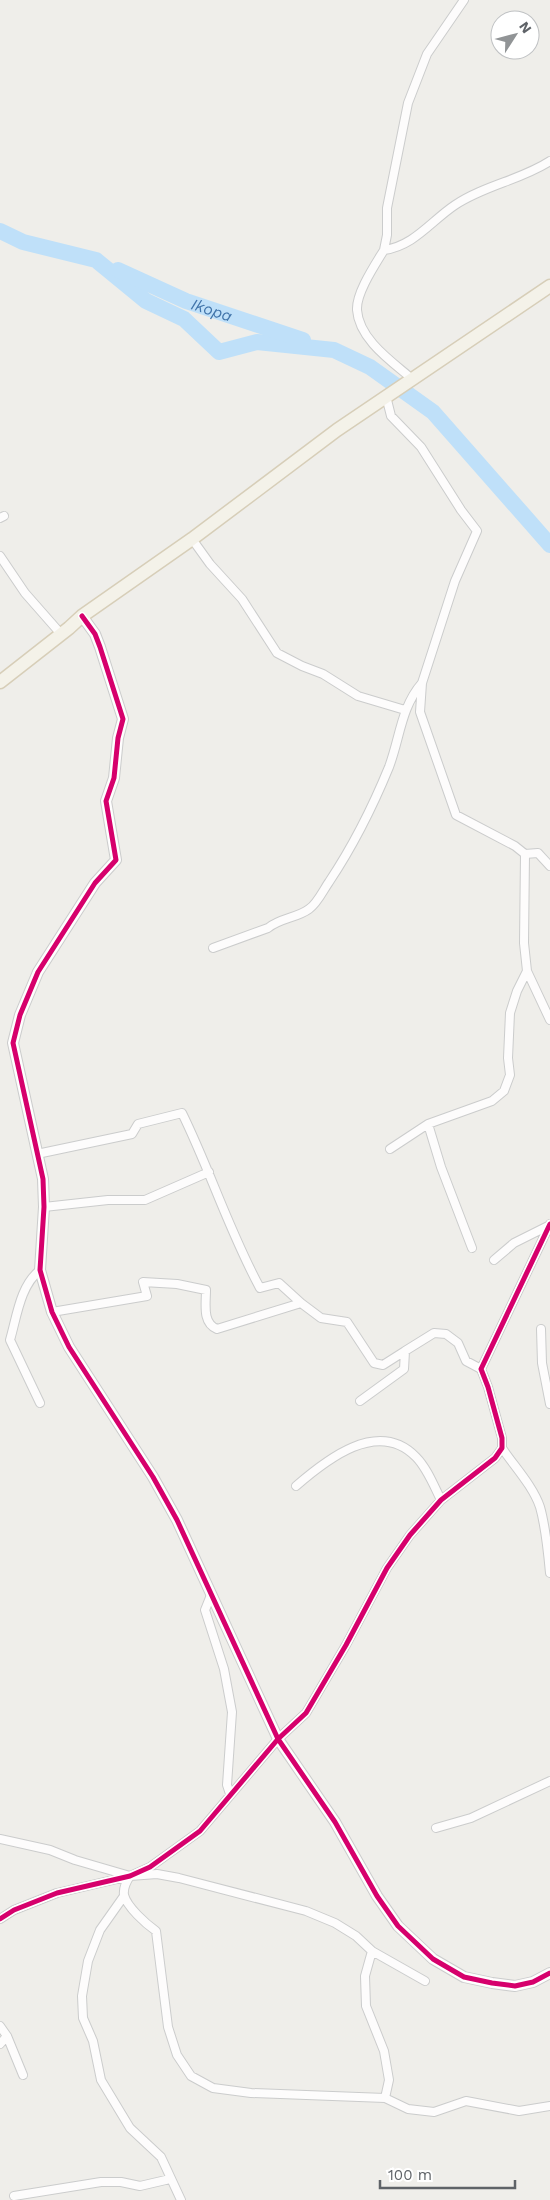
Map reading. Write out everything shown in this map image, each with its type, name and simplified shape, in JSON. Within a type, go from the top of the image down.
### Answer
[{"type":"main road","points":[[0,682],[82,616],[192,539],[411,378],[430,368],[550,286]]},
{"type":"street","points":[[411,378],[380,353],[360,324],[356,309],[365,282],[384,250],[387,235],[387,208],[408,104],[427,54],[464,0]]},
{"type":"street","points":[[384,250],[393,249],[418,236],[454,205],[486,188],[541,167],[550,161]]},
{"type":"street","points":[[386,396],[391,416],[421,446],[461,510],[477,531],[455,580],[422,683],[420,712],[456,816],[515,846],[525,854],[538,853],[550,866]]},
{"type":"street","points":[[192,539],[210,564],[242,599],[277,653],[323,674],[358,696],[405,710]]},
{"type":"street","points":[[0,556],[25,593],[62,634]]},
{"type":"street","points":[[82,616],[95,634],[100,646],[123,719],[118,738],[114,778],[106,801],[116,860],[95,882],[38,972],[18,1024],[13,1043],[43,1179],[44,1207],[40,1270],[52,1312],[69,1347],[153,1477],[177,1520],[278,1738],[335,1822],[382,1904],[398,1926],[433,1959],[464,1977],[515,1986],[533,1982],[550,1973]]},
{"type":"street","points":[[213,948],[268,928],[274,923],[310,909],[338,869],[363,823],[389,766],[405,710],[412,695],[422,683]]},
{"type":"street","points":[[525,854],[524,943],[527,971],[550,1020]]},
{"type":"street","points":[[390,1149],[428,1124],[492,1101],[504,1091],[510,1075],[508,1058],[510,1013],[517,991],[527,971]]},
{"type":"street","points":[[37,1154],[132,1134],[138,1124],[182,1113],[238,1243],[260,1288],[279,1283],[321,1318],[347,1322],[374,1363],[383,1365],[434,1333],[446,1334],[458,1343],[466,1361],[480,1369],[488,1387],[502,1438],[502,1448],[531,1490],[539,1506],[546,1534],[550,1573]]},
{"type":"street","points":[[428,1124],[441,1167],[472,1248]]},
{"type":"street","points":[[44,1207],[108,1200],[145,1200],[209,1172]]},
{"type":"street","points":[[494,1260],[514,1243],[549,1225]]},
{"type":"street","points":[[480,1369],[549,1225]]},
{"type":"street","points":[[40,1270],[30,1278],[25,1286],[10,1340],[40,1403]]},
{"type":"street","points":[[52,1312],[147,1296],[144,1282],[177,1284],[206,1290],[207,1319],[211,1326],[217,1329],[301,1303]]},
{"type":"street","points":[[541,1329],[542,1363],[550,1404]]},
{"type":"street","points":[[360,1401],[404,1369],[406,1351]]},
{"type":"street","points":[[296,1486],[334,1455],[380,1440],[408,1450],[418,1458],[441,1500]]},
{"type":"street","points":[[181,2200],[161,2157],[130,2128],[101,2080],[93,2041],[83,2018],[82,1996],[88,1961],[100,1930],[124,1896],[124,1886],[130,1876],[150,1867],[200,1831],[278,1738],[306,1713],[346,1645],[387,1568],[410,1535],[441,1500],[494,1458],[502,1448]]},
{"type":"street","points":[[211,1596],[205,1610],[224,1669],[232,1712],[227,1785],[230,1794]]},
{"type":"street","points":[[436,1828],[470,1818],[550,1780]]},
{"type":"street","points":[[0,1839],[50,1850],[75,1860],[130,1876]]},
{"type":"street","points":[[0,1919],[14,1910],[57,1893],[130,1876],[157,1874],[180,1878],[306,1911],[336,1923],[356,1936],[372,1951],[425,1981]]},
{"type":"street","points":[[124,1896],[143,1922],[156,1931],[168,2027],[177,2055],[191,2076],[213,2088],[250,2093],[385,2098],[408,2109],[434,2112],[466,2101],[519,2111],[550,2106]]},
{"type":"street","points":[[372,1951],[365,1976],[366,2006],[384,2050],[389,2080],[385,2098]]},
{"type":"street","points":[[0,2026],[7,2036],[23,2075]]},
{"type":"street","points":[[0,2044],[7,2036]]},
{"type":"street","points":[[14,2196],[101,2182],[121,2182],[140,2186],[170,2179]]},
{"type":"waterway","points":[[0,231],[23,242],[96,260],[146,301],[184,319],[219,352],[257,342],[334,350],[370,367],[433,412],[550,545]]},
{"type":"waterway","name":"Ikopa","points":[[118,270],[186,301],[303,340]]},
{"type":"cycle path","points":[[82,616],[95,634],[123,719],[118,738],[114,778],[106,801],[116,860],[95,883],[38,972],[20,1015],[13,1043],[43,1179],[44,1207],[40,1270],[52,1312],[69,1347],[153,1477],[177,1520],[278,1739],[335,1822],[377,1896],[398,1926],[433,1959],[464,1977],[515,1986],[533,1982],[550,1973]]},
{"type":"cycle path","points":[[0,1919],[14,1910],[57,1893],[130,1876],[150,1867],[200,1831],[278,1739],[306,1713],[346,1645],[387,1568],[410,1535],[441,1500],[495,1458],[502,1448],[502,1438],[481,1369],[550,1224]]}]
